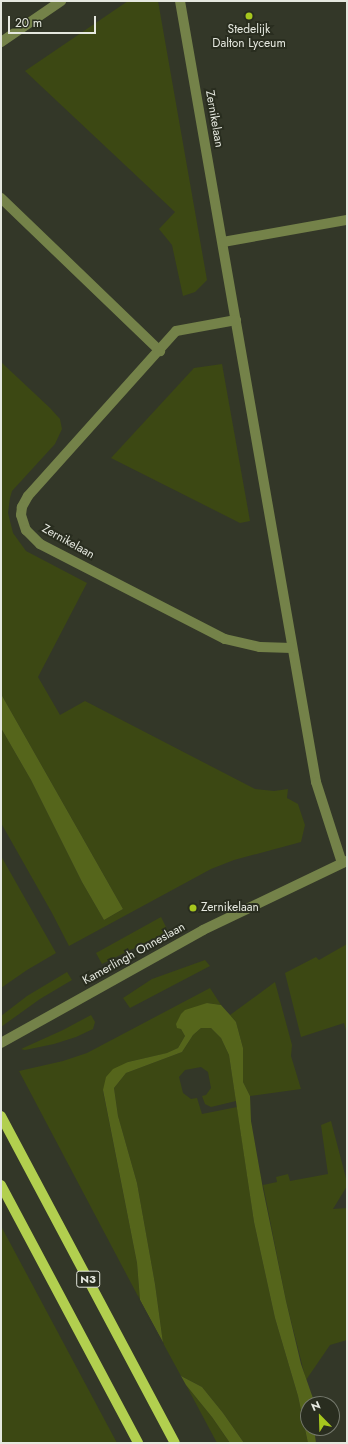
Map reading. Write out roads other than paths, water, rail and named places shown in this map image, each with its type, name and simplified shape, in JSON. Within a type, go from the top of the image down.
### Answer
[{"type":"main road","name":"N3","points":[[1,1116],[175,1443]]},
{"type":"main road","points":[[1,1185],[138,1443]]},
{"type":"street","points":[[1,42],[61,1]]},
{"type":"street","name":"Zernikelaan","points":[[180,1],[316,782],[344,862]]},
{"type":"street","points":[[1,198],[160,350]]},
{"type":"street","points":[[223,242],[347,220]]},
{"type":"street","name":"Zernikelaan","points":[[236,320],[176,331],[28,496],[22,507],[21,515],[26,530],[40,544],[225,639],[260,646],[292,648]]},
{"type":"street","name":"Kamerlingh Onneslaan","points":[[1,1043],[203,930],[344,862]]},
{"type":"place","name":"Stedelijk Dalton Lyceum","points":[[249,16]]},
{"type":"place","name":"Zernikelaan","points":[[193,908]]}]
